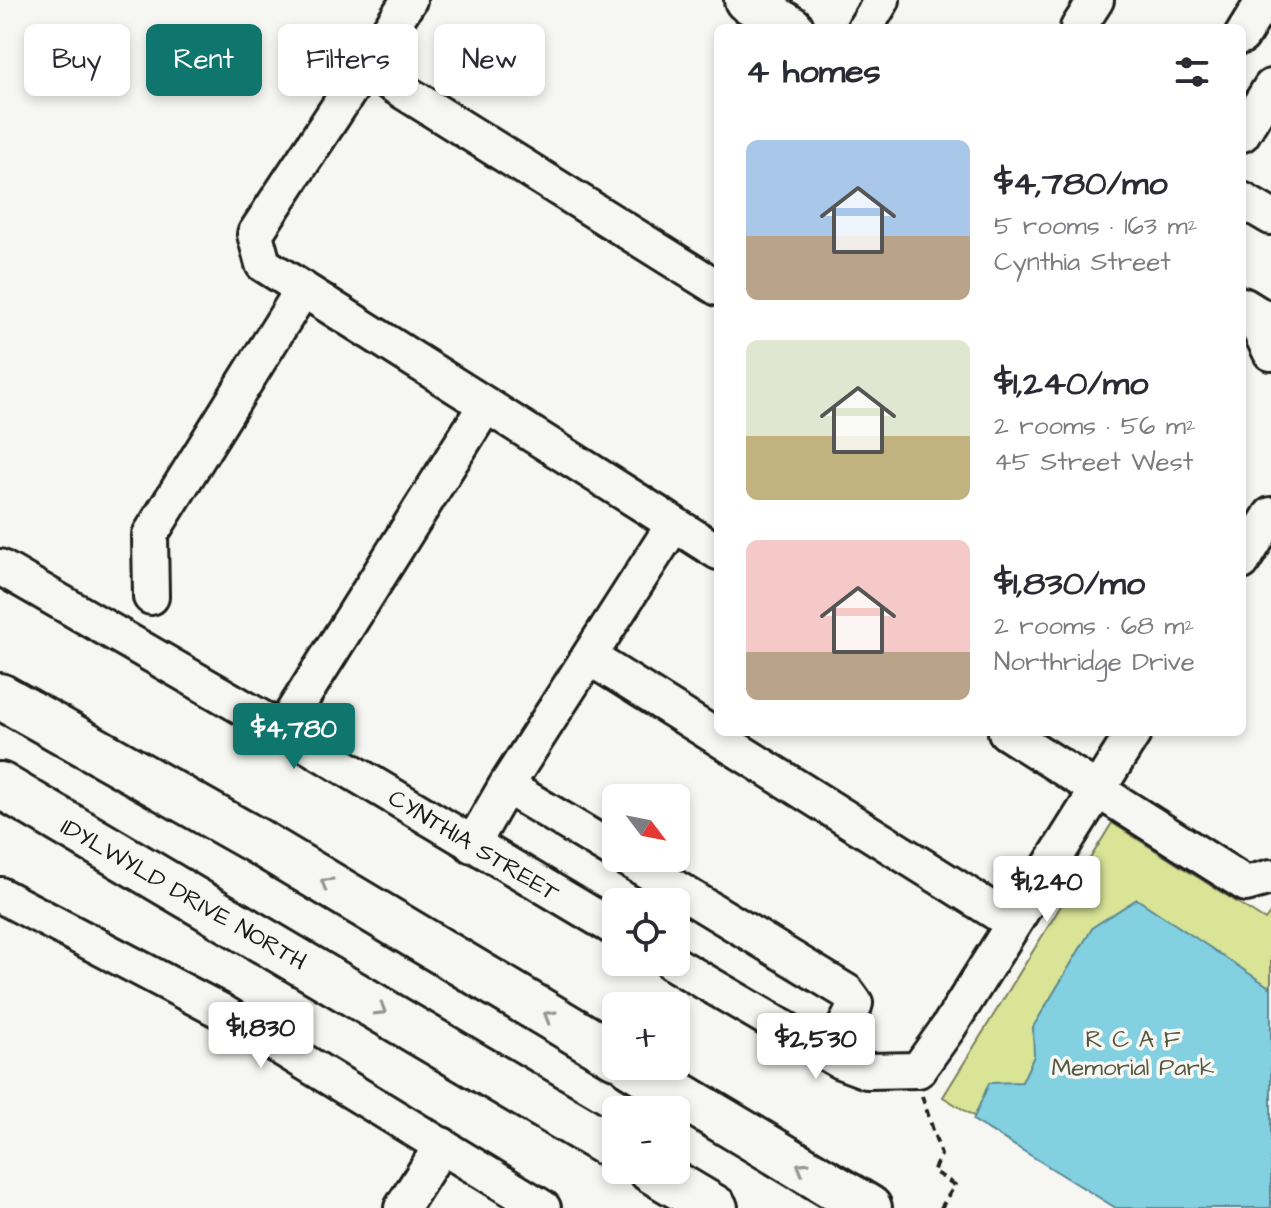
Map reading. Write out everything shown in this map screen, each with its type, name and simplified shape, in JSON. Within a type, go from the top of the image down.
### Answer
[{"type":"highway","points":[[0,662],[146,755],[255,840]]},
{"type":"highway","points":[[0,696],[255,840],[602,1048]]},
{"type":"highway","name":"IDYLWYLD DRIVE NORTH","points":[[0,785],[602,1141]]},
{"type":"highway","points":[[655,1080],[869,1208]]},
{"type":"highway","points":[[675,1184],[715,1208]]},
{"type":"main road","points":[[746,0],[785,24]]},
{"type":"street","points":[[394,24],[409,0]]},
{"type":"street","points":[[867,24],[882,0]]},
{"type":"street","points":[[1081,24],[1096,0]]},
{"type":"street","points":[[1246,29],[1264,0]]},
{"type":"street","points":[[1246,128],[1271,87]]},
{"type":"street","points":[[347,96],[255,234],[263,264],[714,549]]},
{"type":"street","points":[[411,96],[714,286]]},
{"type":"street","points":[[1246,202],[1271,217]]},
{"type":"street","points":[[151,597],[150,535],[303,289]]},
{"type":"street","points":[[1259,317],[1271,353]]},
{"type":"street","points":[[282,730],[486,405]]},
{"type":"street","points":[[1246,556],[1271,515]]},
{"type":"street","points":[[472,845],[506,786],[674,524]]},
{"type":"street","name":"CYNTHIA STREET","points":[[0,567],[602,921]]},
{"type":"street","points":[[589,657],[714,735]]},
{"type":"street","points":[[715,736],[1013,923]]},
{"type":"street","points":[[1012,736],[1246,884],[1271,877]]},
{"type":"street","points":[[690,973],[830,1055],[867,1071],[918,1070],[948,1028],[1131,736]]},
{"type":"street","points":[[506,786],[602,844]]},
{"type":"street","points":[[649,872],[847,992],[855,1003],[830,1055]]},
{"type":"street","points":[[0,895],[219,1010],[543,1208]]},
{"type":"street","points":[[402,1208],[442,1145]]},
{"type":"path","points":[[918,1070],[922,1098],[941,1155],[933,1171],[955,1185],[941,1208]]},
{"type":"green space","name":"R C A F Memorial Park","points":[[1112,823],[1265,920],[1271,912],[1271,1208],[1121,1208],[943,1097]]},
{"type":"water","name":"R C A F Memorial Park","points":[[1137,899],[1271,988],[1271,1208],[1116,1208],[973,1120],[989,1083],[1022,1082],[1034,1056],[1033,1027],[1093,927]]}]
